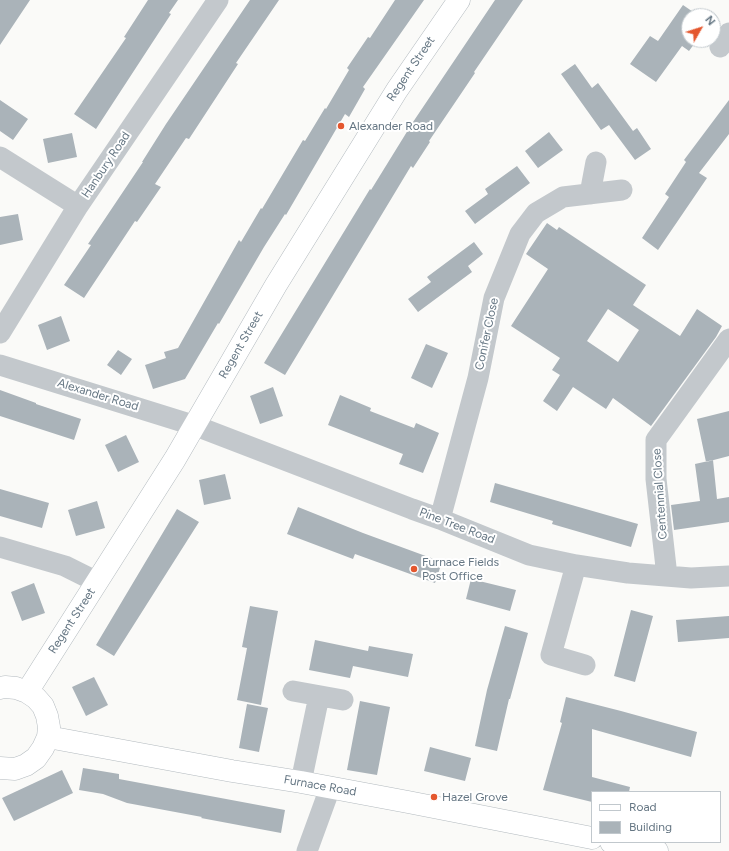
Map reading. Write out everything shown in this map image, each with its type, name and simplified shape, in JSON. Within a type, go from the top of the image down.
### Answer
[{"type":"street","name":"Hanbury Road","points":[[0,333],[78,206],[218,0]]},
{"type":"street","name":"Regent Street","points":[[27,692],[196,426],[276,285],[396,90],[459,0]]},
{"type":"street","points":[[0,156],[78,206]]},
{"type":"street","points":[[590,194],[596,162]]},
{"type":"street","name":"Conifer Close","points":[[440,519],[478,378],[494,298],[520,234],[536,213],[562,197],[622,190]]},
{"type":"street","name":"Centennial Close","points":[[667,576],[656,479],[656,440],[729,339]]},
{"type":"street","name":"Alexander Road","points":[[0,365],[196,426]]},
{"type":"street","name":"Pine Tree Road","points":[[196,426],[530,555],[576,565],[628,573],[691,578],[729,576]]},
{"type":"street","points":[[0,547],[65,566],[97,582]]},
{"type":"street","points":[[576,565],[551,654],[585,665]]},
{"type":"street","points":[[0,688],[16,688],[27,692],[36,698],[45,711],[49,726],[48,737],[36,758],[26,765],[15,769],[0,768]]},
{"type":"street","points":[[293,691],[343,700]]},
{"type":"street","points":[[301,782],[318,696]]},
{"type":"street","name":"Furnace Road","points":[[48,737],[232,772],[301,782],[591,838]]},
{"type":"street","points":[[307,851],[330,788]]},
{"type":"street","points":[[616,843],[657,851]]},
{"type":"building","points":[[0,0],[30,0],[0,45]]},
{"type":"building","points":[[148,0],[178,0],[169,13],[171,14],[96,129],[74,114],[126,38],[124,37]]},
{"type":"building","points":[[250,0],[279,0],[236,63],[238,64],[189,139],[186,138],[155,184],[161,187],[137,222],[135,221],[84,298],[64,285],[91,245],[88,244],[143,162],[166,124]]},
{"type":"building","points":[[395,0],[424,0],[363,87],[365,89],[349,117],[345,114],[286,215],[285,214],[264,247],[185,379],[153,389],[145,365],[166,358],[164,352],[178,348],[239,240],[241,242],[303,140],[305,141],[325,108],[326,109],[349,70],[347,68],[368,37],[370,38]]},
{"type":"building","points":[[495,0],[523,0],[474,72],[475,73],[429,141],[430,142],[413,168],[411,166],[285,375],[264,363],[370,189],[371,190],[413,122]]},
{"type":"building","points":[[683,5],[687,8],[681,8],[681,47],[656,82],[630,64],[650,36],[658,41]]},
{"type":"building","points":[[575,64],[592,88],[598,83],[633,131],[637,128],[651,149],[635,160],[609,125],[601,130],[561,74]]},
{"type":"building","points":[[0,100],[28,119],[13,140],[0,131]]},
{"type":"building","points":[[729,100],[729,134],[699,173],[707,178],[658,250],[642,238],[669,197],[665,194],[686,162],[684,160]]},
{"type":"building","points":[[549,132],[563,150],[538,168],[525,151]]},
{"type":"building","points":[[72,133],[77,157],[48,163],[43,139]]},
{"type":"building","points":[[517,166],[530,183],[475,224],[465,211],[488,194],[485,189]]},
{"type":"building","points":[[18,214],[23,240],[0,245],[0,217]]},
{"type":"building","points":[[547,223],[557,230],[559,227],[646,285],[633,305],[680,336],[697,309],[722,326],[716,337],[651,426],[613,398],[606,409],[573,387],[557,411],[543,401],[560,375],[552,370],[560,358],[511,326],[548,269],[526,254]],"holes":[[[608,309],[639,330],[618,362],[587,341]]]},
{"type":"building","points":[[474,242],[483,254],[468,266],[472,272],[418,312],[408,299],[431,282],[427,277]]},
{"type":"building","points":[[61,316],[70,341],[47,350],[38,325]]},
{"type":"building","points":[[426,344],[448,353],[432,388],[411,378]]},
{"type":"building","points":[[118,350],[132,359],[121,375],[107,365]]},
{"type":"building","points":[[273,387],[283,416],[260,424],[250,396]]},
{"type":"building","points":[[0,390],[81,419],[74,440],[0,416]]},
{"type":"building","points":[[340,395],[371,408],[370,411],[414,428],[416,423],[439,433],[423,473],[399,464],[403,454],[328,425]]},
{"type":"building","points":[[729,411],[729,456],[706,462],[697,419]]},
{"type":"building","points":[[126,435],[139,462],[118,472],[105,445]]},
{"type":"building","points":[[713,460],[717,499],[729,497],[729,522],[674,530],[671,505],[700,501],[695,464]]},
{"type":"building","points":[[225,474],[231,499],[204,505],[199,480]]},
{"type":"building","points":[[495,483],[638,524],[631,547],[552,524],[553,521],[490,502]]},
{"type":"building","points":[[0,489],[49,503],[42,528],[0,516]]},
{"type":"building","points":[[97,501],[105,528],[76,536],[68,510]]},
{"type":"building","points":[[298,507],[442,562],[435,583],[355,554],[353,559],[287,534]]},
{"type":"building","points":[[177,509],[199,522],[114,656],[96,645]]},
{"type":"building","points":[[471,579],[516,590],[510,611],[466,599]]},
{"type":"building","points":[[34,583],[45,613],[22,621],[11,592]]},
{"type":"building","points":[[250,606],[278,611],[261,705],[237,700],[247,648],[242,647]]},
{"type":"building","points":[[631,610],[653,616],[635,682],[614,676]]},
{"type":"building","points":[[729,616],[729,638],[678,642],[676,620]]},
{"type":"building","points":[[505,626],[528,633],[509,699],[497,751],[475,746],[487,690]]},
{"type":"building","points":[[315,640],[368,651],[369,646],[413,654],[408,677],[353,666],[350,678],[309,670]]},
{"type":"building","points":[[94,677],[108,705],[86,716],[72,687]]},
{"type":"building","points":[[566,697],[697,732],[691,757],[592,729],[592,777],[630,787],[629,791],[591,791],[591,802],[543,790],[562,723],[560,722]]},
{"type":"building","points":[[360,701],[390,707],[377,775],[347,770]]},
{"type":"building","points":[[247,704],[268,708],[259,752],[239,748]]},
{"type":"building","points":[[430,747],[471,758],[465,781],[424,771]]},
{"type":"building","points":[[83,768],[119,774],[119,779],[285,810],[281,833],[127,803],[103,794],[79,790]]},
{"type":"building","points":[[62,770],[73,793],[14,821],[2,798]]},
{"type":"place","name":"Alexander Road","points":[[341,126]]},
{"type":"place","name":"Furnace Fields Post Office","points":[[414,569]]},
{"type":"place","name":"Hazel Grove","points":[[434,797]]}]
